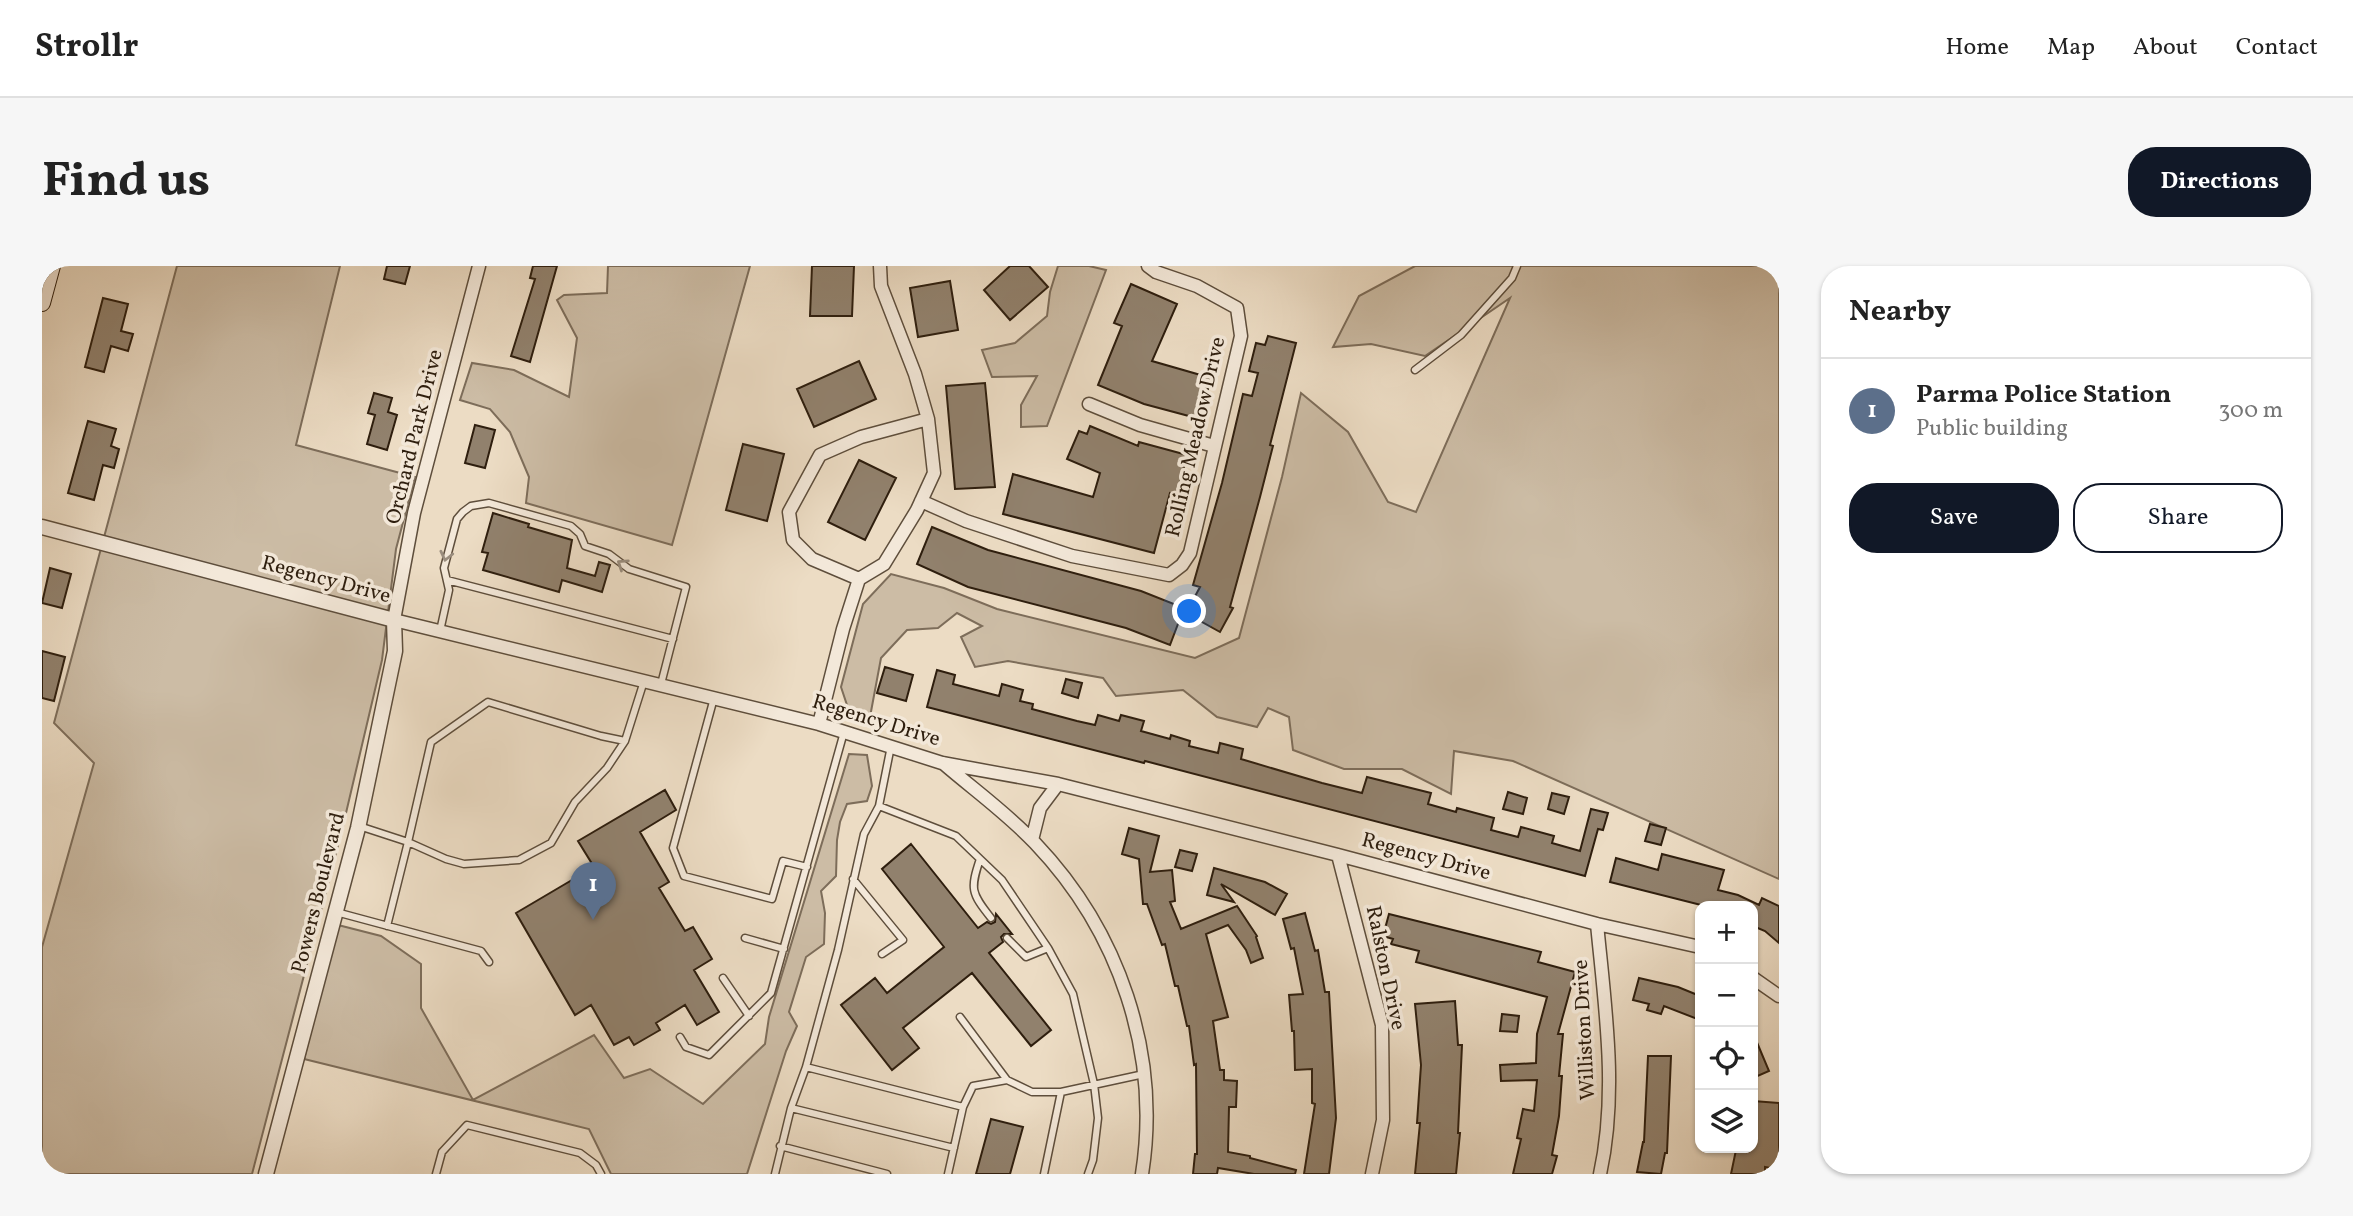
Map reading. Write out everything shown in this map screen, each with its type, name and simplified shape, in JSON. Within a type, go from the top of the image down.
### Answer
[{"type":"main road","points":[[42,303],[52,266]]},
{"type":"street","name":"Orchard Park Drive","points":[[394,620],[414,513],[479,266]]},
{"type":"street","points":[[819,724],[843,629],[859,579],[884,564],[921,501],[934,472],[929,419],[915,374],[881,286],[880,266]]},
{"type":"street","name":"Rolling Meadow Drive","points":[[921,501],[966,521],[1072,556],[1169,575],[1182,565],[1190,553],[1241,336],[1237,308],[1197,286],[1156,272],[1148,266]]},
{"type":"street","points":[[1089,404],[1140,425],[1214,446]]},
{"type":"street","points":[[859,579],[813,559],[793,540],[789,512],[820,455],[861,437],[929,419]]},
{"type":"street","name":"Regency Drive","points":[[42,527],[394,620],[819,724],[942,763],[1058,784],[1338,855],[1597,925],[1695,946]]},
{"type":"street","name":"Powers Boulevard","points":[[266,1174],[358,826],[395,651],[394,620]]},
{"type":"street","points":[[942,763],[1032,839],[1077,894],[1112,954],[1134,1015],[1145,1073],[1146,1127],[1142,1174]]},
{"type":"street","points":[[1032,839],[1040,808],[1058,784]]},
{"type":"street","name":"Ralston Drive","points":[[1338,855],[1382,1025],[1383,1119],[1372,1174]]},
{"type":"street","name":"Williston Drive","points":[[1597,925],[1610,1054],[1607,1143],[1600,1174]]},
{"type":"street","points":[[1758,981],[1779,996]]},
{"type":"lane","points":[[1415,370],[1461,335],[1512,278],[1517,266]]},
{"type":"lane","points":[[440,631],[449,590],[443,568],[457,519],[471,506],[489,503],[572,526],[580,534],[585,546],[609,554],[629,569],[686,587],[660,685]]},
{"type":"lane","points":[[447,580],[673,639]]},
{"type":"lane","points":[[358,826],[464,864],[519,860],[551,842],[575,802],[607,768],[625,741],[644,681]]},
{"type":"lane","points":[[714,698],[673,848],[684,876],[772,899],[783,861],[807,867]]},
{"type":"lane","points":[[387,926],[431,742],[488,702],[625,741]]},
{"type":"lane","points":[[680,1037],[685,1047],[709,1055],[771,993],[844,732]]},
{"type":"lane","points":[[775,1174],[780,1146],[806,1067],[838,950],[864,834],[879,806],[891,746]]},
{"type":"lane","points":[[879,806],[956,836],[1002,880],[1048,948],[1073,994],[1094,1084],[1098,1118],[1088,1174]]},
{"type":"lane","points":[[980,859],[972,882],[977,900],[991,918]]},
{"type":"lane","points":[[853,879],[903,940],[881,954]]},
{"type":"lane","points":[[336,912],[481,950],[489,962]]},
{"type":"lane","points":[[745,938],[784,948]]},
{"type":"lane","points":[[1007,938],[1026,957],[1048,948]]},
{"type":"lane","points":[[723,978],[749,1016]]},
{"type":"lane","points":[[960,1017],[1007,1080],[1032,1092],[1061,1092],[1145,1073]]},
{"type":"lane","points":[[806,1067],[963,1107]]},
{"type":"lane","points":[[948,1174],[963,1107],[973,1086],[1007,1080]]},
{"type":"lane","points":[[1044,1174],[1061,1092]]},
{"type":"lane","points":[[791,1108],[954,1149]]},
{"type":"lane","points":[[436,1174],[442,1152],[467,1125],[580,1153],[596,1165],[601,1174]]},
{"type":"lane","points":[[780,1146],[887,1174]]},
{"type":"shaded area","points":[[177,266],[340,266],[296,445],[415,477],[396,549],[382,660],[342,830],[252,1174],[42,1174],[42,947],[94,763],[54,723]]},
{"type":"shaded area","points":[[608,266],[750,266],[672,545],[526,503],[529,477],[510,432],[490,409],[460,400],[472,363],[514,370],[569,397],[577,338],[557,300],[564,295],[607,293]]},
{"type":"shaded area","points":[[1058,266],[1089,266],[1106,270],[1047,426],[1021,427],[1021,405],[1037,376],[992,377],[982,350],[1015,343],[1047,316],[1050,292]]},
{"type":"shaded area","points":[[1415,266],[1779,266],[1779,879],[1513,761],[1454,751],[1451,794],[1402,769],[1344,769],[1293,750],[1289,717],[1268,708],[1257,727],[1217,717],[1183,690],[1116,696],[1103,678],[1008,661],[975,667],[961,637],[982,626],[957,613],[938,628],[907,630],[881,658],[870,717],[850,714],[841,687],[863,604],[891,574],[944,588],[997,609],[1195,658],[1239,638],[1282,477],[1301,393],[1348,432],[1388,502],[1416,512],[1510,298],[1425,356],[1371,344],[1333,347],[1359,296]]},
{"type":"shaded area","points":[[849,754],[867,755],[872,786],[867,801],[847,804],[840,822],[836,876],[821,891],[825,913],[824,944],[806,957],[789,1012],[797,1026],[786,1051],[747,1174],[611,1174],[589,1129],[304,1059],[338,925],[381,936],[421,964],[421,1008],[473,1100],[594,1035],[624,1078],[650,1069],[703,1104],[765,1044],[769,1017]]},
{"type":"building","points":[[387,266],[410,266],[405,284],[384,279]]},
{"type":"building","points":[[533,266],[557,266],[530,362],[511,356],[535,279],[530,278]]},
{"type":"building","points":[[812,266],[854,266],[852,316],[810,316]]},
{"type":"building","points":[[1010,266],[1029,266],[1048,287],[1010,320],[984,290]]},
{"type":"building","points":[[950,281],[958,330],[918,337],[910,288]]},
{"type":"building","points":[[1131,284],[1177,304],[1152,361],[1211,378],[1200,419],[1144,404],[1098,385],[1122,326],[1114,323]]},
{"type":"building","points":[[103,298],[128,304],[121,331],[133,334],[128,351],[111,346],[104,372],[85,367]]},
{"type":"building","points":[[1268,336],[1296,343],[1270,445],[1273,446],[1230,607],[1233,608],[1220,632],[1186,613],[1200,587],[1193,585],[1222,483],[1243,394],[1252,396],[1258,373],[1249,371],[1256,343],[1265,345]]},
{"type":"building","points":[[859,361],[876,399],[814,427],[797,389]]},
{"type":"building","points":[[985,383],[995,487],[955,489],[946,386]]},
{"type":"building","points":[[374,393],[392,398],[388,412],[397,415],[387,450],[367,444],[375,415],[368,413]]},
{"type":"building","points":[[88,421],[116,429],[111,446],[119,449],[114,468],[103,465],[94,500],[68,493]]},
{"type":"building","points":[[475,425],[495,430],[485,468],[465,463]]},
{"type":"building","points":[[1090,426],[1138,446],[1139,442],[1187,455],[1177,495],[1170,493],[1154,553],[1003,514],[1013,474],[1093,497],[1100,473],[1067,459],[1079,431],[1087,434]]},
{"type":"building","points":[[743,444],[784,454],[767,521],[726,510]]},
{"type":"building","points":[[859,460],[896,478],[865,540],[828,522]]},
{"type":"building","points":[[493,513],[572,540],[567,568],[595,576],[599,562],[610,565],[602,592],[562,580],[559,592],[483,570],[488,553],[482,552]]},
{"type":"building","points":[[932,527],[988,550],[1141,591],[1184,608],[1170,645],[1126,628],[968,587],[917,564]]},
{"type":"building","points":[[50,568],[71,574],[62,608],[42,603]]},
{"type":"building","points":[[42,651],[65,657],[54,701],[42,698]]},
{"type":"building","points":[[885,667],[913,675],[906,701],[877,693]]},
{"type":"building","points":[[937,670],[955,675],[953,684],[999,696],[1002,684],[1023,690],[1020,701],[1033,704],[1032,709],[1095,725],[1098,715],[1119,721],[1121,715],[1144,721],[1141,731],[1170,739],[1171,735],[1190,741],[1189,746],[1218,753],[1220,743],[1243,749],[1241,759],[1362,793],[1367,777],[1431,793],[1428,804],[1456,812],[1457,808],[1494,818],[1491,830],[1518,837],[1521,827],[1554,836],[1552,843],[1580,851],[1591,809],[1608,813],[1603,830],[1598,829],[1585,876],[927,707]]},
{"type":"building","points":[[1066,679],[1082,683],[1078,698],[1062,693]]},
{"type":"building","points":[[665,790],[676,810],[640,832],[669,882],[659,888],[685,931],[693,927],[712,959],[694,970],[719,1012],[697,1025],[685,1005],[656,1023],[660,1030],[634,1045],[629,1037],[614,1045],[591,1005],[575,1015],[516,913],[594,867],[578,841]]},
{"type":"building","points":[[1508,792],[1527,798],[1523,814],[1503,809]]},
{"type":"building","points":[[1552,793],[1569,797],[1564,814],[1548,809]]},
{"type":"building","points":[[1650,824],[1666,828],[1661,845],[1645,841]]},
{"type":"building","points":[[1129,828],[1159,836],[1150,872],[1172,870],[1175,901],[1170,902],[1181,929],[1237,906],[1257,936],[1263,958],[1251,963],[1246,950],[1228,925],[1206,934],[1228,1017],[1213,1021],[1220,1070],[1224,1070],[1224,1080],[1237,1081],[1236,1107],[1229,1107],[1228,1152],[1296,1170],[1295,1174],[1254,1174],[1218,1168],[1217,1174],[1193,1174],[1197,1154],[1196,1064],[1194,1065],[1189,1026],[1178,986],[1175,986],[1165,944],[1162,945],[1147,904],[1143,904],[1139,859],[1122,854]]},
{"type":"building","points":[[911,844],[978,928],[987,922],[995,922],[996,914],[1012,934],[1004,934],[1001,937],[1003,942],[989,953],[1051,1030],[1031,1046],[972,973],[903,1028],[919,1048],[892,1070],[841,1005],[875,978],[887,993],[944,947],[882,869]]},
{"type":"building","points":[[1180,850],[1197,854],[1192,871],[1175,867]]},
{"type":"building","points":[[1662,854],[1724,870],[1718,890],[1751,901],[1695,901],[1695,903],[1610,882],[1616,858],[1658,870]]},
{"type":"building","points":[[1214,868],[1265,882],[1287,894],[1275,915],[1221,884],[1234,902],[1207,895]]},
{"type":"building","points":[[1762,898],[1779,906],[1779,943],[1758,928],[1758,905]]},
{"type":"building","points":[[1305,913],[1315,951],[1318,950],[1325,992],[1329,992],[1336,1118],[1329,1174],[1304,1174],[1315,1104],[1312,1103],[1312,1069],[1295,1070],[1294,1031],[1289,995],[1303,994],[1294,948],[1291,949],[1283,919]]},
{"type":"building","points":[[1389,914],[1541,952],[1538,962],[1575,972],[1558,1034],[1563,1034],[1559,1076],[1562,1076],[1552,1155],[1557,1156],[1552,1174],[1513,1174],[1521,1139],[1517,1138],[1523,1109],[1534,1111],[1537,1080],[1501,1081],[1500,1065],[1536,1063],[1537,1034],[1547,997],[1416,962],[1419,951],[1391,944],[1393,939],[1383,936]]},
{"type":"building","points":[[1639,978],[1678,987],[1695,994],[1695,1018],[1664,1006],[1661,1014],[1647,1010],[1649,1004],[1633,1000]]},
{"type":"building","points":[[1455,1001],[1458,1045],[1462,1045],[1456,1174],[1415,1174],[1420,1123],[1417,1123],[1421,1065],[1415,1004]]},
{"type":"building","points":[[1502,1014],[1519,1016],[1517,1032],[1500,1031]]},
{"type":"building","points":[[1758,1045],[1769,1071],[1758,1076]]},
{"type":"building","points":[[1648,1056],[1671,1056],[1667,1153],[1661,1174],[1637,1172],[1644,1142]]},
{"type":"building","points":[[1758,1101],[1779,1103],[1779,1156],[1776,1169],[1765,1167],[1765,1174],[1731,1174],[1735,1153],[1758,1153]]},
{"type":"building","points":[[991,1119],[1023,1127],[1010,1174],[976,1174]]},
{"type":"place","name":"Parma Police Station","points":[[593,920]]}]
